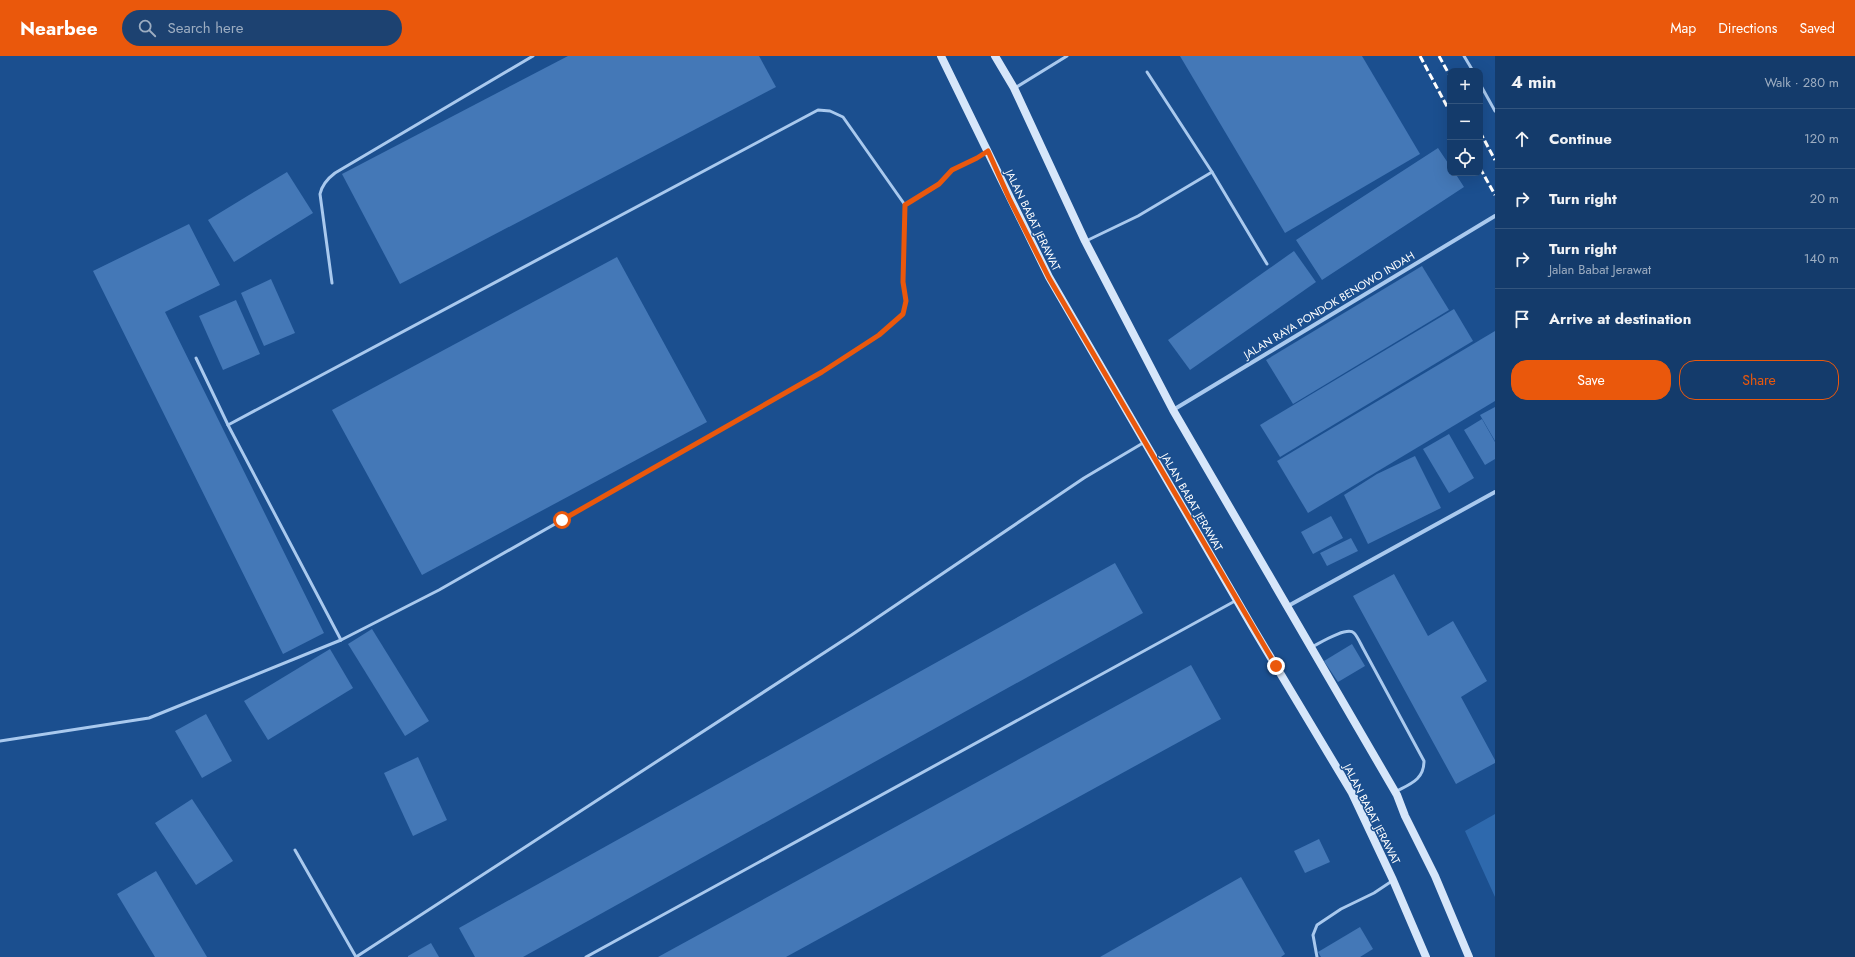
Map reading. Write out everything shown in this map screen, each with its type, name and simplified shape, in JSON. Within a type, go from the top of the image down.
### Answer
[{"type":"main road","name":"JALAN BABAT JERAWAT","points":[[941,56],[1049,278],[1144,442],[1352,793],[1393,880],[1426,957]]},
{"type":"main road","points":[[994,56],[1014,88],[1085,241],[1173,410],[1395,792],[1405,816],[1435,876],[1469,957]]},
{"type":"street","name":"JALAN RAYA PONDOK BENOWO INDAH","points":[[1173,410],[1495,216]]},
{"type":"street","points":[[1288,606],[1495,492]]},
{"type":"lane","points":[[332,283],[320,194],[322,187],[328,179],[341,169],[533,56]]},
{"type":"lane","points":[[1014,88],[1066,56]]},
{"type":"lane","points":[[1464,56],[1470,68]]},
{"type":"lane","points":[[1147,72],[1212,172],[1267,264]]},
{"type":"lane","points":[[1483,89],[1495,111]]},
{"type":"lane","points":[[0,741],[149,718],[341,640],[439,590],[822,372],[879,335],[903,314],[906,301],[903,282],[905,205],[843,117],[830,110],[818,110],[228,424]]},
{"type":"lane","points":[[905,205],[939,184],[952,170],[988,151]]},
{"type":"lane","points":[[1085,241],[1138,216],[1212,172]]},
{"type":"lane","points":[[196,358],[228,424],[341,640]]},
{"type":"lane","points":[[295,850],[356,957],[853,634],[1084,478],[1144,442]]},
{"type":"lane","points":[[586,957],[1226,608],[1237,600]]},
{"type":"lane","points":[[1312,647],[1342,632],[1349,631],[1354,633],[1364,650],[1424,761],[1422,774],[1417,781],[1395,792]]},
{"type":"lane","points":[[1317,957],[1313,935],[1317,925],[1341,909],[1374,893],[1393,880]]},
{"type":"shaded area","points":[[1495,814],[1495,897],[1465,831]]},
{"type":"building","points":[[568,56],[759,56],[776,87],[400,284],[342,174]]},
{"type":"building","points":[[1180,56],[1362,56],[1420,154],[1285,233]]},
{"type":"building","points":[[1438,148],[1447,162],[1447,176],[1457,176],[1464,187],[1322,280],[1296,240]]},
{"type":"building","points":[[287,172],[313,213],[234,262],[208,220]]},
{"type":"building","points":[[189,224],[220,285],[165,312],[324,633],[283,654],[93,271]]},
{"type":"building","points":[[1294,251],[1316,282],[1190,370],[1168,340]]},
{"type":"building","points":[[617,257],[707,422],[422,575],[332,410]]},
{"type":"building","points":[[1422,266],[1449,310],[1293,404],[1266,360]]},
{"type":"building","points":[[271,279],[295,333],[264,346],[241,293]]},
{"type":"building","points":[[236,300],[260,354],[223,370],[199,316]]},
{"type":"building","points":[[1454,309],[1473,341],[1280,457],[1260,425]]},
{"type":"building","points":[[1495,331],[1495,401],[1308,513],[1277,461]]},
{"type":"building","points":[[1495,407],[1495,441],[1480,415]]},
{"type":"building","points":[[1482,419],[1495,442],[1495,459],[1485,465],[1464,430]]},
{"type":"building","points":[[1449,434],[1474,478],[1449,493],[1423,449]]},
{"type":"building","points":[[1415,456],[1441,508],[1368,544],[1344,495],[1377,474]]},
{"type":"building","points":[[1331,516],[1343,538],[1313,554],[1301,532]]},
{"type":"building","points":[[1351,538],[1358,551],[1327,566],[1320,553]]},
{"type":"building","points":[[1115,563],[1143,613],[523,957],[475,957],[459,928]]},
{"type":"building","points":[[1394,574],[1428,636],[1453,621],[1487,681],[1461,697],[1495,760],[1495,763],[1456,784],[1353,596]]},
{"type":"building","points":[[372,629],[429,721],[405,736],[348,644]]},
{"type":"building","points":[[1352,644],[1365,666],[1338,682],[1324,661]]},
{"type":"building","points":[[330,649],[353,688],[268,740],[244,701]]},
{"type":"building","points":[[1191,665],[1221,719],[786,957],[658,957]]},
{"type":"building","points":[[206,714],[232,761],[202,778],[175,731]]},
{"type":"building","points":[[418,757],[447,820],[413,836],[384,773]]},
{"type":"building","points":[[192,799],[233,861],[196,885],[155,823]]},
{"type":"building","points":[[1319,839],[1330,862],[1305,873],[1294,851]]},
{"type":"building","points":[[156,871],[207,957],[155,957],[117,894]]},
{"type":"building","points":[[1241,877],[1285,954],[1281,957],[1100,957]]},
{"type":"building","points":[[1360,927],[1373,949],[1360,957],[1321,957],[1318,952]]},
{"type":"building","points":[[431,943],[439,957],[408,957],[408,956]]},
{"type":"railway","points":[[1420,56],[1447,106]]},
{"type":"railway","points":[[1439,56],[1447,71]]},
{"type":"railway","points":[[1483,138],[1495,160]]},
{"type":"railway","points":[[1483,173],[1495,195]]},
{"type":"route","points":[[562,520],[822,372],[879,335],[903,314],[906,301],[903,282],[905,205],[939,184],[952,170],[988,151],[1009,198],[1049,278],[1276,666]]}]
